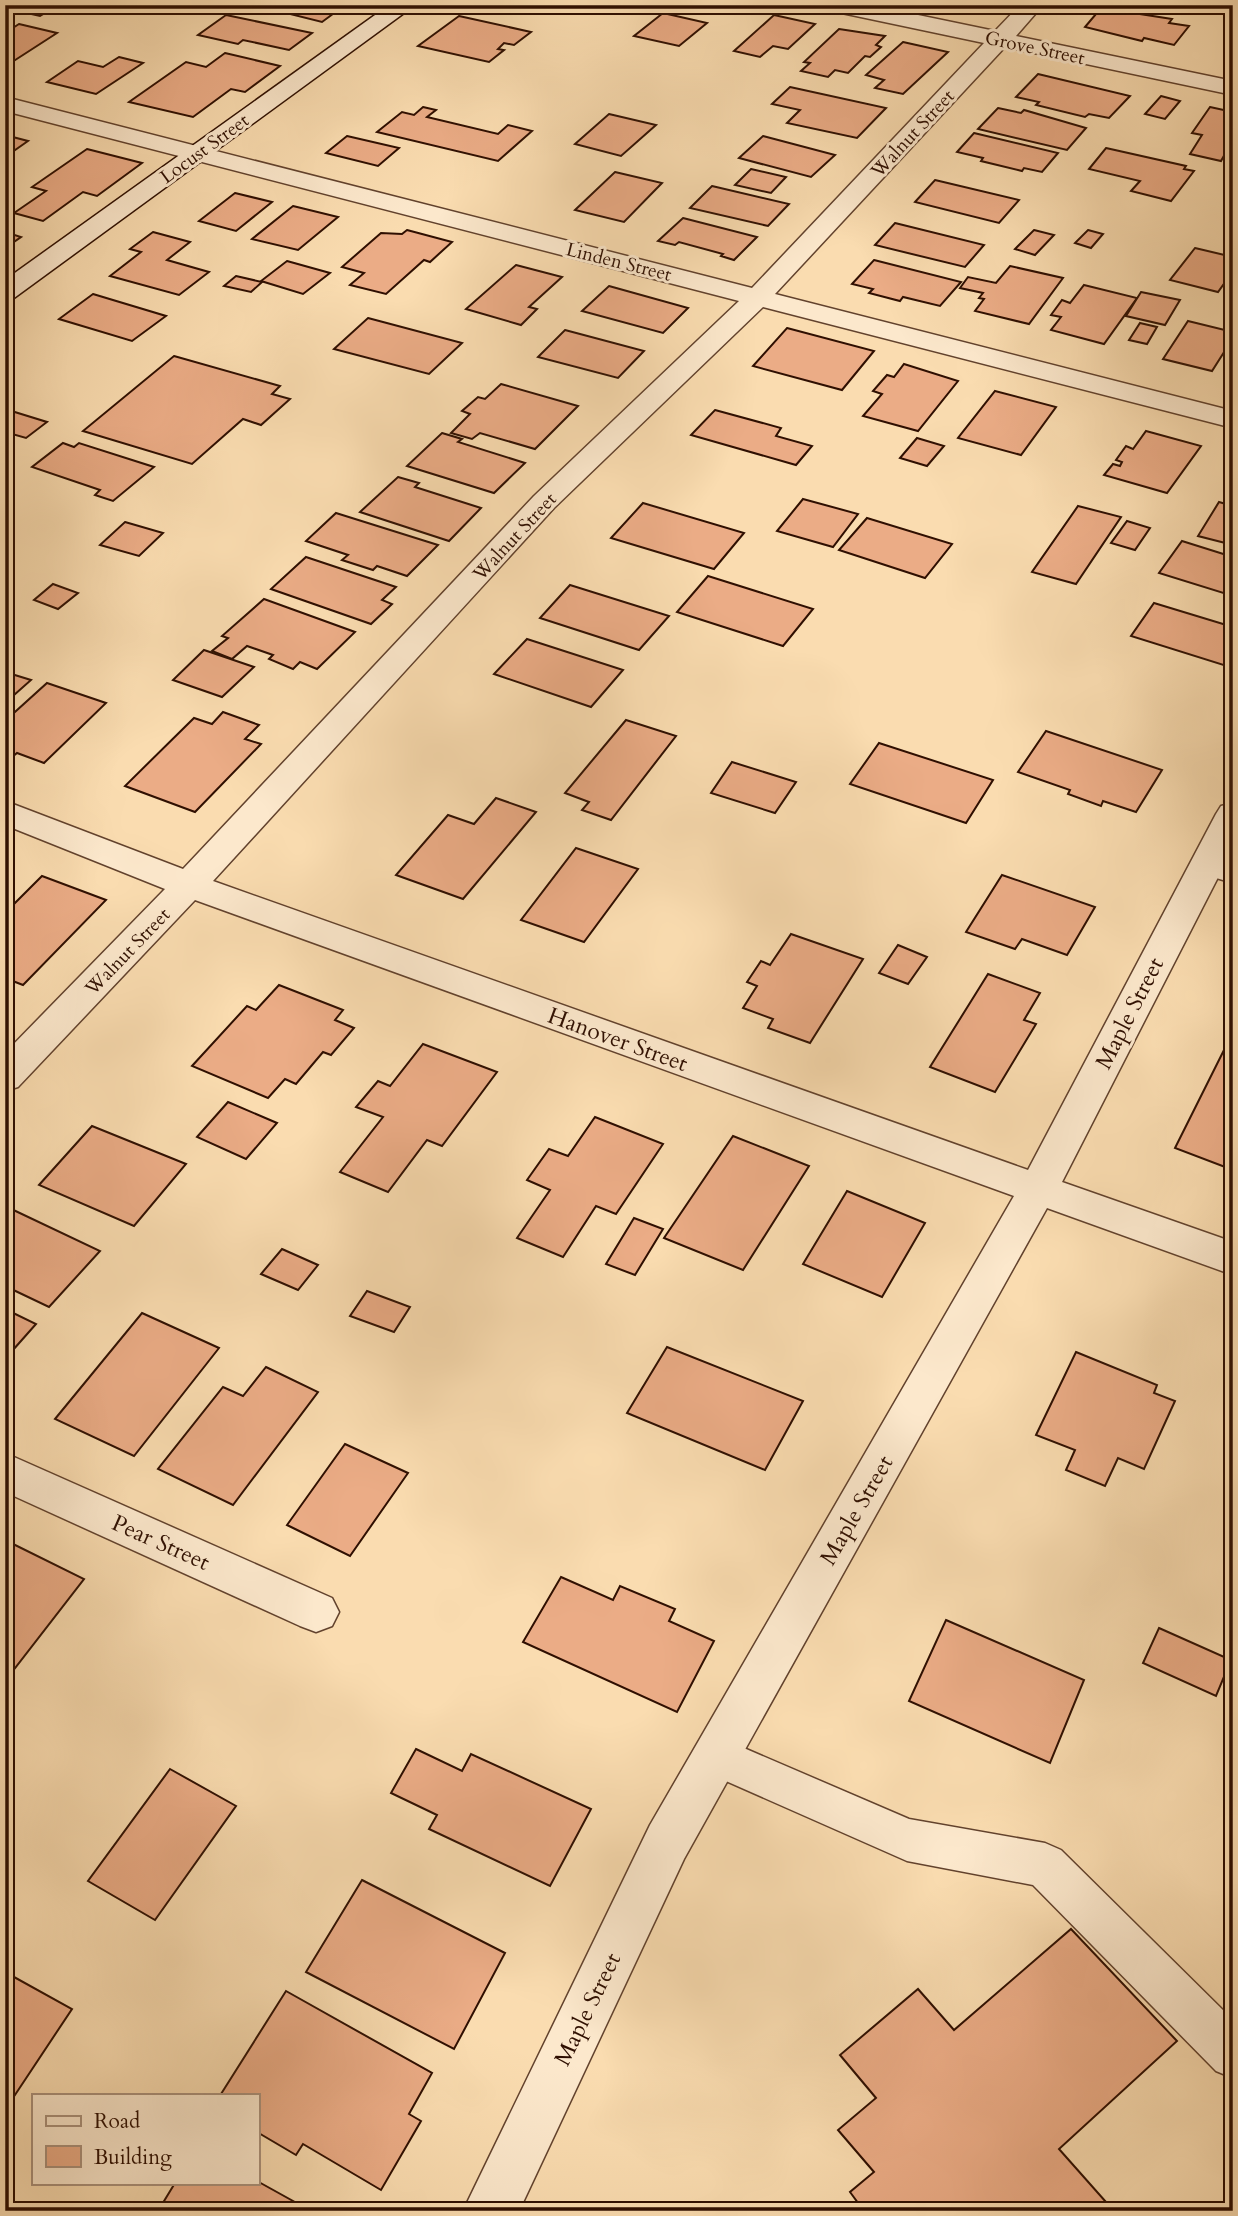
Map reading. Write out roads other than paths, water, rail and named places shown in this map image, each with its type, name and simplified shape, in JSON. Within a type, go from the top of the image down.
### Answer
[{"type":"street","name":"Locust Street","points":[[5,292],[404,5]]},
{"type":"street","name":"Grove Street","points":[[836,5],[1233,88]]},
{"type":"street","name":"Walnut Street","points":[[5,1077],[189,885],[544,502],[758,297],[1032,5]]},
{"type":"street","name":"Linden Street","points":[[5,104],[1233,420]]},
{"type":"street","name":"Hanover Street","points":[[5,812],[189,885],[1233,1259]]},
{"type":"street","name":"Maple Street","points":[[490,2211],[667,1842],[1220,868],[1233,814]]},
{"type":"street","name":"Pear Street","points":[[5,1472],[316,1612]]},
{"type":"lane","points":[[716,1756],[906,1840],[1045,1864],[1233,2054]]}]
